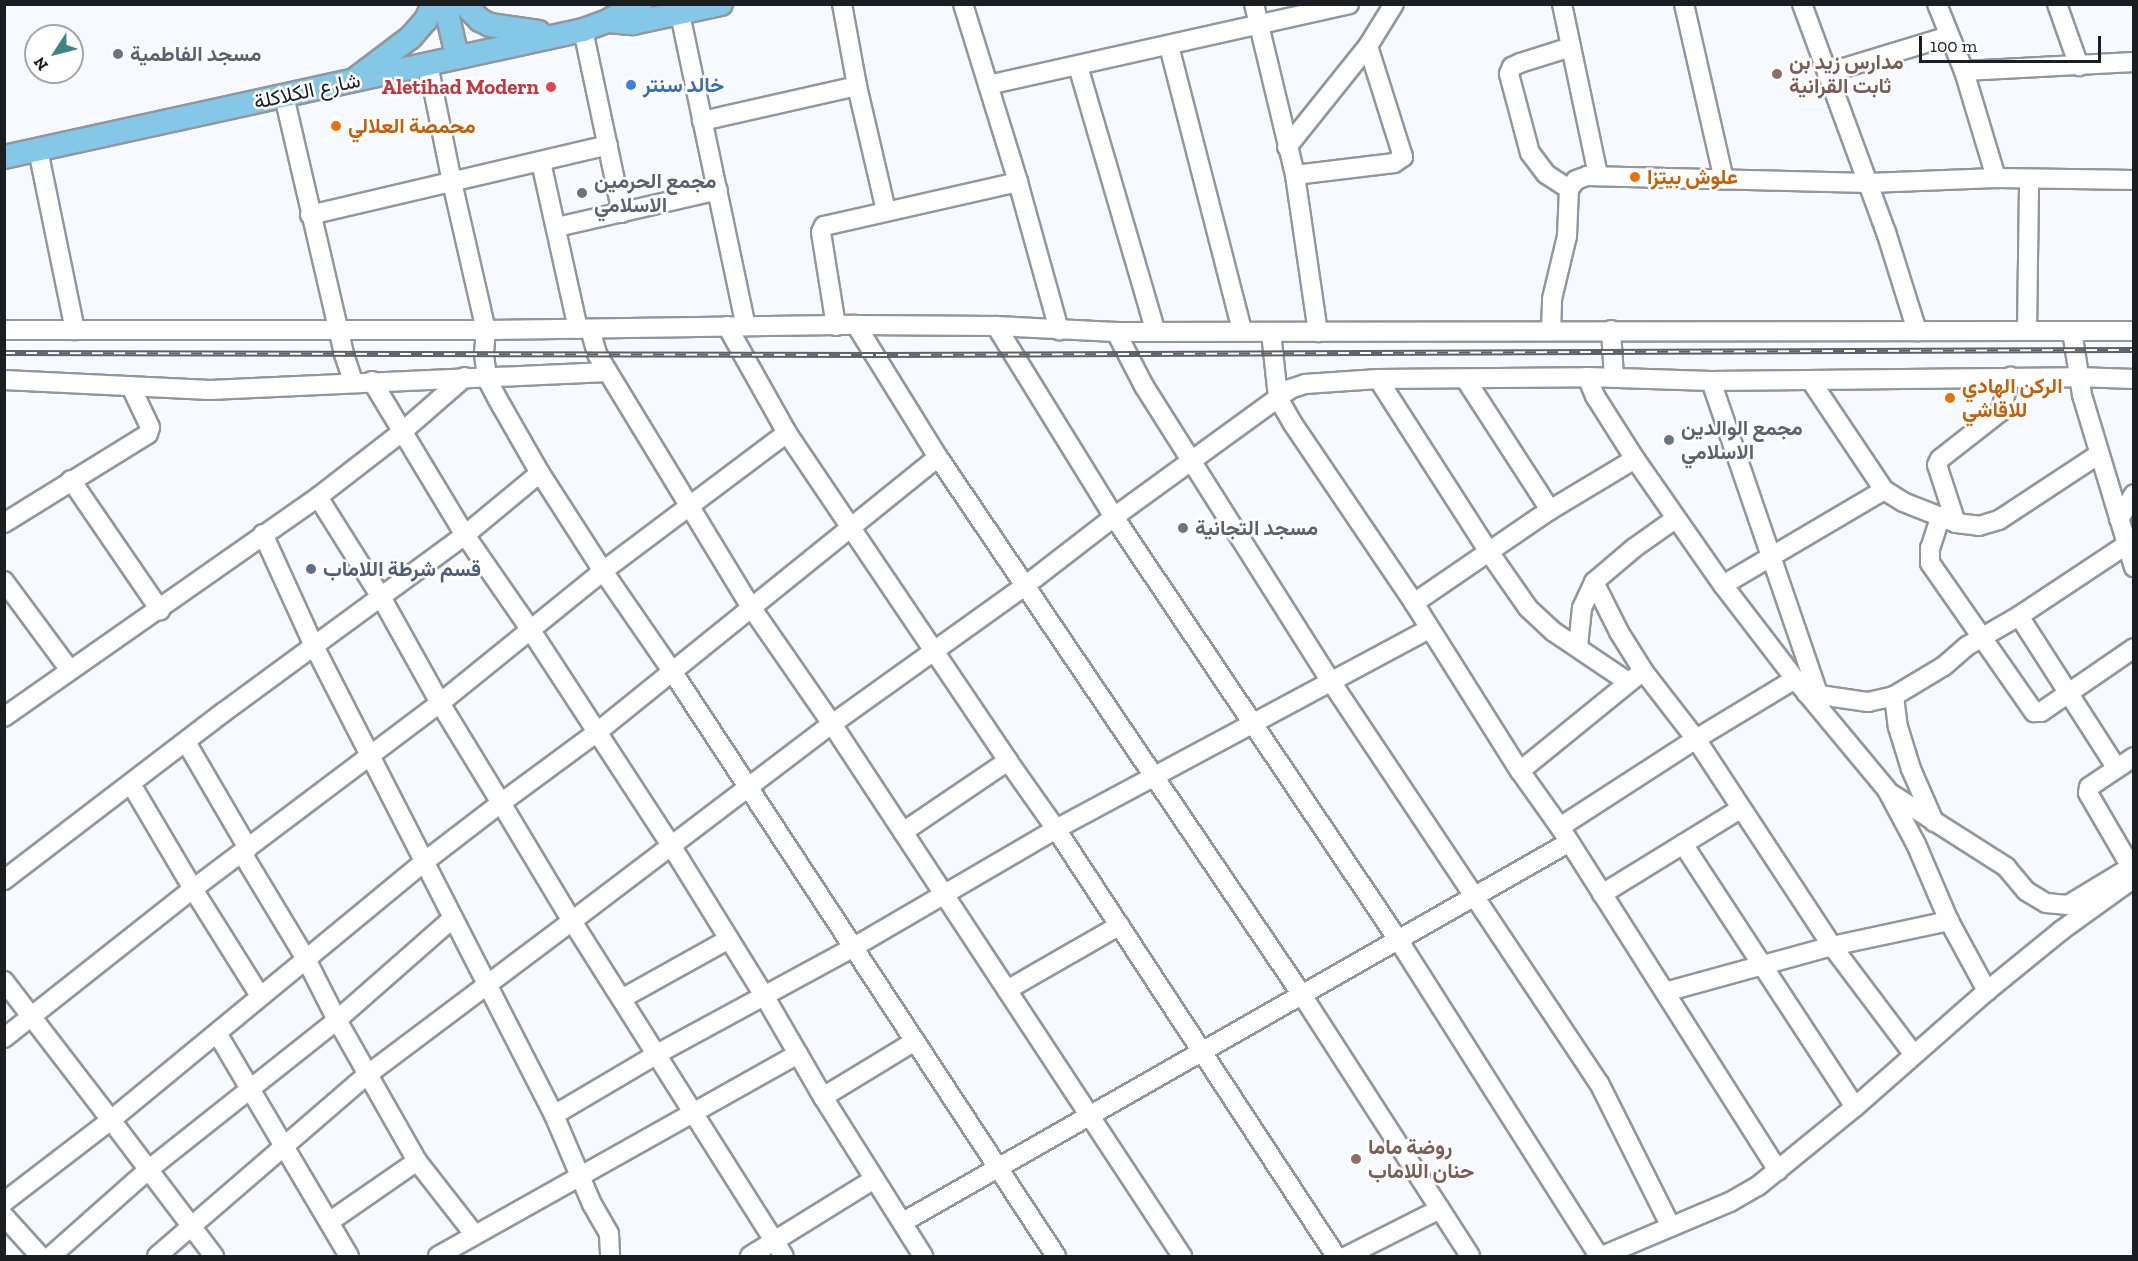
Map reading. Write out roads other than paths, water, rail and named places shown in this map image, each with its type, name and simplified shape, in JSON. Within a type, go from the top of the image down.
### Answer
[{"type":"main road","points":[[352,82],[411,38],[426,20],[433,4]]},
{"type":"main road","points":[[445,4],[458,56]]},
{"type":"main road","points":[[464,4],[480,20],[490,25],[552,35]]},
{"type":"main road","name":"شارع الكلاكلة","points":[[4,157],[583,30],[623,13],[680,14],[721,4]]},
{"type":"street","points":[[842,4],[857,86],[886,212]]},
{"type":"street","points":[[963,4],[1018,182],[1059,330]]},
{"type":"street","points":[[1254,4],[1295,175],[1318,332]]},
{"type":"street","points":[[988,85],[1349,4]]},
{"type":"street","points":[[1287,147],[1368,46],[1394,4]]},
{"type":"street","points":[[1562,4],[1598,175]]},
{"type":"street","points":[[1684,4],[1724,180]]},
{"type":"street","points":[[1802,4],[1869,183],[1917,331]]},
{"type":"street","points":[[1937,4],[1964,71],[1996,178]]},
{"type":"street","points":[[2058,4],[2079,66]]},
{"type":"street","points":[[680,14],[746,326]]},
{"type":"street","points":[[583,30],[622,213]]},
{"type":"street","points":[[1827,73],[1949,36]]},
{"type":"street","points":[[1169,46],[1242,331]]},
{"type":"street","points":[[1295,175],[1394,163],[1403,157],[1368,46]]},
{"type":"street","points":[[1569,189],[1546,174],[1530,153],[1509,74],[1512,67],[1521,63],[1571,47]]},
{"type":"street","points":[[1964,71],[2133,62]]},
{"type":"street","points":[[428,64],[486,330],[484,354],[487,379],[540,473],[603,571],[672,671],[1056,1257]]},
{"type":"street","points":[[1078,66],[1155,330]]},
{"type":"street","points":[[702,121],[857,86]]},
{"type":"street","points":[[284,96],[310,215],[353,382]]},
{"type":"street","points":[[310,215],[608,145]]},
{"type":"street","points":[[38,150],[75,330]]},
{"type":"street","points":[[542,162],[584,329],[597,354],[751,607],[832,724],[1182,1257]]},
{"type":"street","points":[[1551,331],[1552,299],[1567,236],[1569,189],[1576,180],[1598,175],[1869,183],[1996,178],[2133,180]]},
{"type":"street","points":[[2027,331],[2029,180]]},
{"type":"street","points":[[836,326],[822,228],[1018,182]]},
{"type":"street","points":[[557,228],[718,190]]},
{"type":"street","points":[[4,330],[486,330],[727,326],[996,326],[1116,332],[1155,330],[1271,332],[2133,331]]},
{"type":"street","points":[[727,326],[787,432],[1008,761],[1056,828],[1336,1257]]},
{"type":"street","points":[[856,326],[938,458],[1302,995],[1470,1257]]},
{"type":"street","points":[[996,326],[1114,517],[1399,941],[1600,1257],[1730,1202],[1779,1171],[1856,1107],[1987,991],[2132,872]]},
{"type":"street","points":[[1611,330],[1614,378]]},
{"type":"street","points":[[2072,331],[2078,377],[2133,567]]},
{"type":"street","points":[[1116,332],[1144,386],[1191,463],[1332,683],[1599,1083],[1671,1227]]},
{"type":"street","points":[[1271,332],[1278,398],[1414,603],[1779,1171]]},
{"type":"street","points":[[4,380],[210,390],[608,372]]},
{"type":"street","points":[[4,717],[69,669],[160,610],[263,534],[318,497],[403,430],[465,377]]},
{"type":"street","points":[[1587,377],[1595,396],[1675,519],[1723,585],[1887,790],[1916,844],[1949,921],[1987,991]]},
{"type":"street","points":[[157,1257],[367,1075],[832,724],[1026,585],[1114,517],[1290,389],[1305,384],[1378,379],[1466,380],[1587,377],[1811,381],[2078,377],[2133,380]]},
{"type":"street","points":[[2012,377],[2000,412],[1940,459],[1937,465],[1948,521],[1929,548],[1930,563],[2034,712],[2041,712],[2133,648]]},
{"type":"street","points":[[1378,379],[1489,552],[1528,608],[1554,632],[1578,646],[1628,682]]},
{"type":"street","points":[[1466,380],[1550,510]]},
{"type":"street","points":[[372,381],[465,535],[530,629],[672,847],[765,997],[823,1097],[924,1257]]},
{"type":"street","points":[[1711,381],[1730,442],[1772,556],[1806,689]]},
{"type":"street","points":[[1811,381],[1884,490],[1903,502],[1948,521],[1979,526],[1999,520],[2099,454]]},
{"type":"street","points":[[4,524],[150,430],[131,387]]},
{"type":"street","points":[[4,1038],[193,889],[440,703],[603,571],[787,432]]},
{"type":"street","points":[[4,1202],[111,1120],[424,862],[596,733],[938,458]]},
{"type":"street","points":[[1414,603],[1550,510],[1635,459]]},
{"type":"street","points":[[4,880],[465,535],[540,473]]},
{"type":"street","points":[[71,480],[160,610]]},
{"type":"street","points":[[1723,585],[1831,524],[1884,490]]},
{"type":"street","points":[[2119,519],[2133,495]]},
{"type":"street","points":[[318,497],[381,597],[440,703],[572,921],[623,998],[779,1249]]},
{"type":"street","points":[[1578,646],[1582,608],[1594,582],[1634,548],[1675,519]]},
{"type":"street","points":[[263,534],[314,646],[452,920],[554,1115],[592,1204],[609,1234],[610,1257]]},
{"type":"street","points":[[903,1222],[1201,1051],[1399,941],[1474,896],[1564,835],[1696,739],[1806,689],[1868,702],[1894,696],[1944,666],[1967,646],[2019,616],[2126,545]]},
{"type":"street","points":[[4,581],[69,669]]},
{"type":"street","points":[[1594,582],[1618,632],[1644,672],[1696,739],[1832,946],[1914,1055]]},
{"type":"street","points":[[2019,616],[2116,767]]},
{"type":"street","points":[[554,1115],[657,1054],[854,947],[1056,828],[1332,683],[1429,629]]},
{"type":"street","points":[[1520,771],[1574,730],[1628,682],[1644,672]]},
{"type":"street","points":[[1894,696],[1898,728],[1911,769],[1934,822]]},
{"type":"street","points":[[186,742],[306,959],[367,1075],[417,1161],[474,1234]]},
{"type":"street","points":[[2132,872],[2088,793],[2089,787],[2133,757]]},
{"type":"street","points":[[903,832],[1008,761]]},
{"type":"street","points":[[131,784],[260,996]]},
{"type":"street","points":[[1887,790],[2006,867],[2026,891],[2046,903],[2068,905],[2132,872]]},
{"type":"street","points":[[1602,894],[1740,809]]},
{"type":"street","points":[[1683,844],[1761,966],[1856,1107]]},
{"type":"street","points":[[51,1257],[148,1170],[337,1020],[452,920]]},
{"type":"street","points":[[1665,992],[1832,946],[1949,921]]},
{"type":"street","points":[[1007,990],[1120,926]]},
{"type":"street","points":[[623,998],[729,939]]},
{"type":"street","points":[[4,981],[214,1257]]},
{"type":"street","points":[[217,1033],[285,1144],[349,1257]]},
{"type":"street","points":[[823,1097],[915,1041]]},
{"type":"street","points":[[438,1257],[474,1234],[798,1054]]},
{"type":"street","points":[[329,1222],[417,1161]]},
{"type":"street","points":[[750,1257],[779,1249],[874,1179]]},
{"type":"street","points":[[1347,1257],[1440,1209]]},
{"type":"street","points":[[4,1216],[40,1257]]},
{"type":"railway","points":[[4,353],[876,355],[2134,350]]},
{"type":"place","name":"مسجد الفاطمية","points":[[118,54]]},
{"type":"place","name":"مدارس زيد بن ثابت القرانية","points":[[1777,74]]},
{"type":"place","name":"خالد سنتر","points":[[631,85]]},
{"type":"place","name":"Aletihad Modern","points":[[551,87]]},
{"type":"place","name":"محمصة العلالي","points":[[336,126]]},
{"type":"place","name":"علوش بيتزا","points":[[1635,177]]},
{"type":"place","name":"مجمع الحرمين الاسلامي","points":[[582,193]]},
{"type":"place","name":"الركن الهادي للاقاشي","points":[[1950,398]]},
{"type":"place","name":"مجمع الوالدين الاسلامي","points":[[1669,440]]},
{"type":"place","name":"مسجد التجانية","points":[[1183,528]]},
{"type":"place","name":"قسم شرطة اللاماب","points":[[311,569]]},
{"type":"place","name":"روضة ماما حنان اللاماب","points":[[1356,1159]]}]
